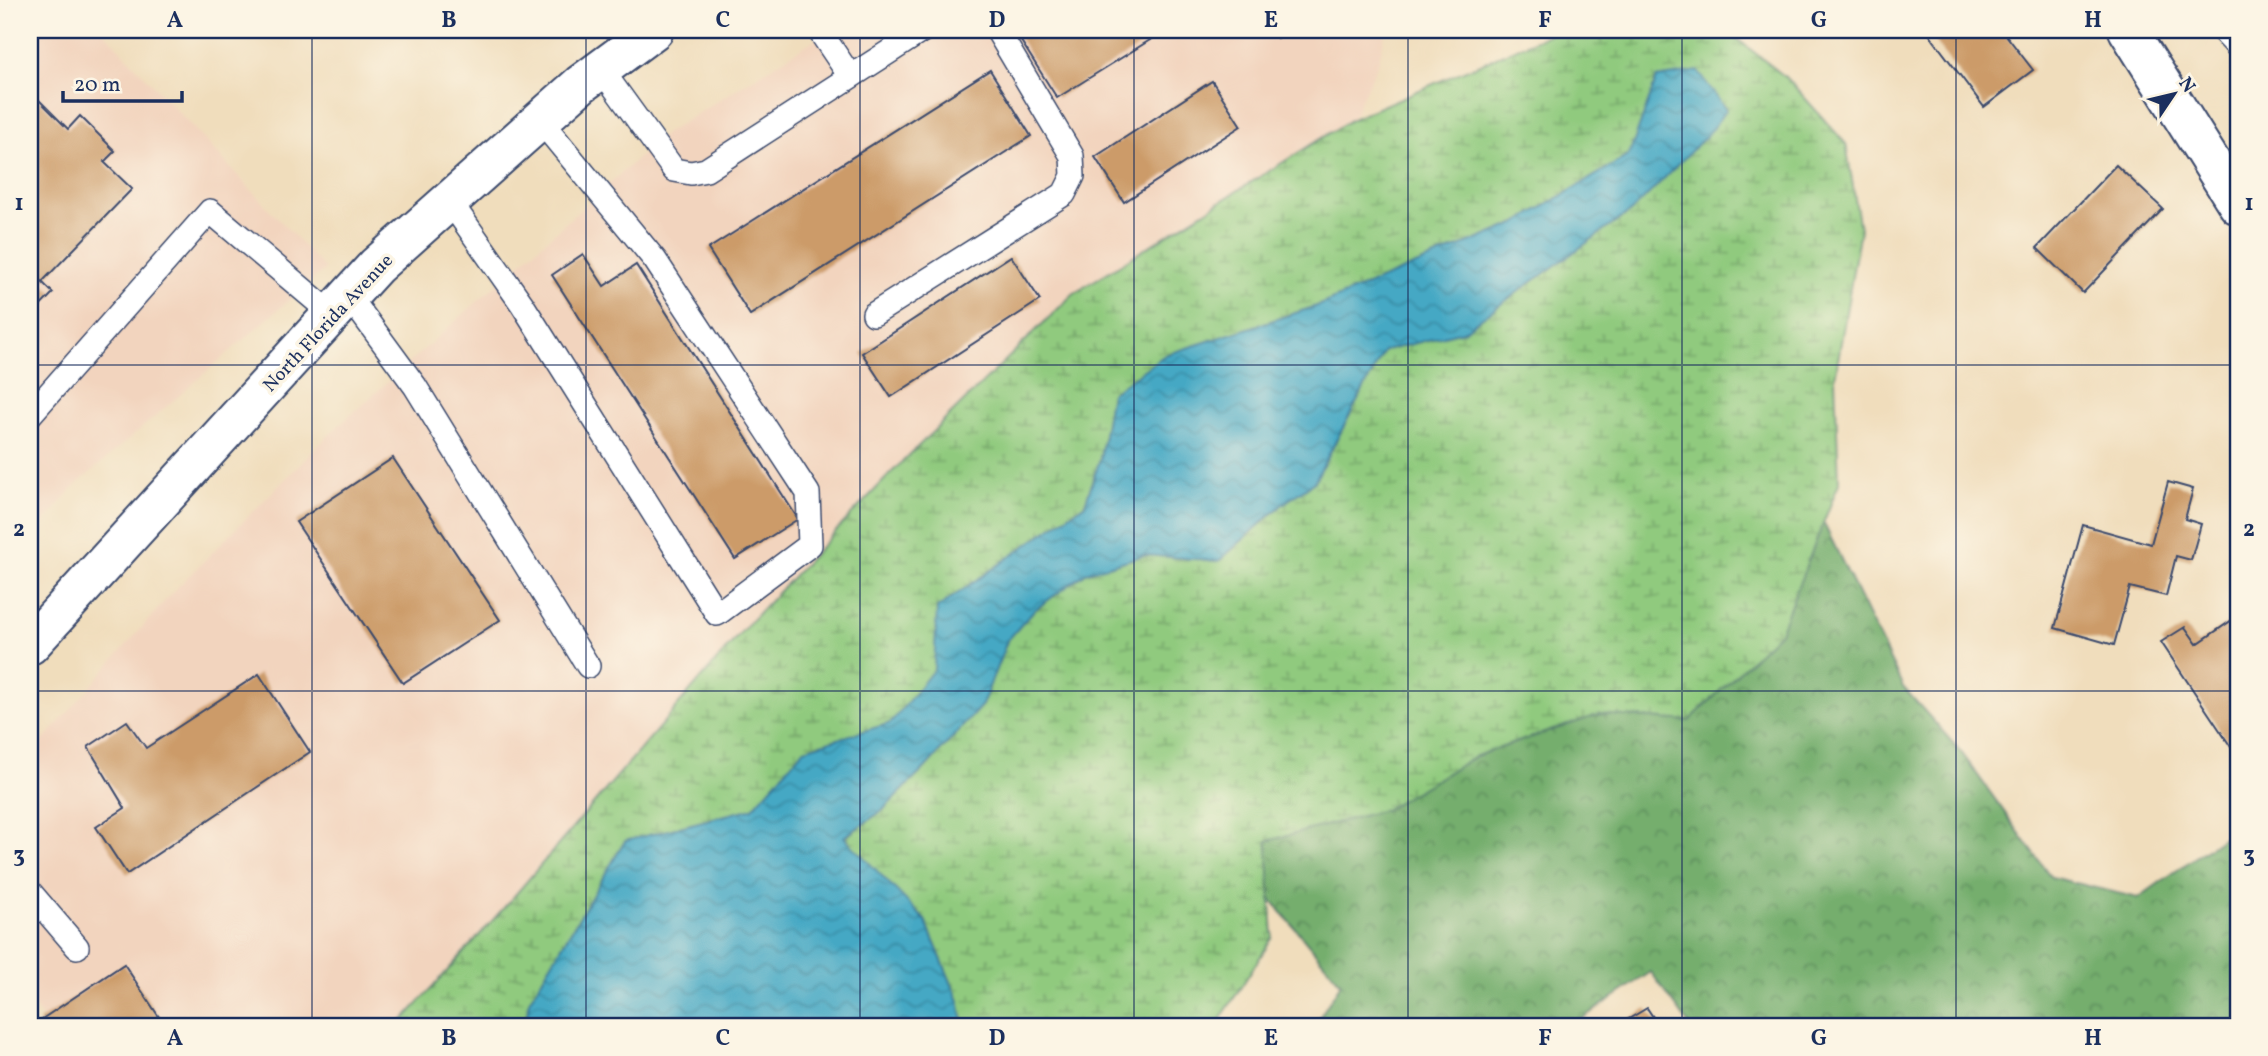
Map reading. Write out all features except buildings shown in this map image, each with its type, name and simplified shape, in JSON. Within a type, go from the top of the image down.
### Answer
[{"type":"main road","name":"North Florida Avenue","points":[[30,645],[376,266],[540,120],[601,69],[654,30]]},
{"type":"main road","points":[[2128,30],[2238,205]]},
{"type":"lane","points":[[819,30],[850,76]]},
{"type":"lane","points":[[601,69],[674,170],[691,173],[706,170],[923,30]]},
{"type":"lane","points":[[874,314],[1065,194],[1073,176],[1072,156],[997,30]]},
{"type":"lane","points":[[2222,30],[2238,47]]},
{"type":"lane","points":[[449,200],[522,303],[717,614],[810,545],[808,493],[655,260],[540,120]]},
{"type":"lane","points":[[30,415],[210,211],[341,305],[415,386],[588,666]]},
{"type":"lane","points":[[30,892],[77,947]]},
{"type":"shaded area","points":[[30,30],[102,30],[325,269],[76,485],[30,538]]},
{"type":"shaded area","points":[[830,30],[1386,30],[1378,63],[1352,119],[1073,294],[891,473],[749,623],[509,902],[398,1026],[47,1026],[30,999],[30,756],[171,594],[335,429],[665,134]]},
{"type":"green space","points":[[1559,30],[1698,30],[1732,35],[1788,79],[1846,144],[1860,229],[1835,378],[1839,483],[1780,632],[1689,721],[1600,714],[1476,756],[1384,810],[1267,841],[1273,937],[1216,1026],[964,1026],[959,1001],[925,920],[844,838],[883,810],[982,705],[1007,641],[1033,611],[1087,572],[1145,555],[1219,561],[1283,504],[1314,482],[1384,351],[1463,331],[1633,210],[1657,78],[1630,155],[1515,224],[1317,306],[1166,355],[1111,393],[1100,459],[1085,504],[938,608],[934,669],[891,723],[804,749],[754,808],[625,841],[529,1001],[525,1026],[398,1026],[509,902],[749,623],[891,473],[1073,294],[1352,119]]},
{"type":"green space","points":[[1823,522],[1903,687],[1961,752],[2051,877],[2138,898],[2238,827],[2238,1026],[1690,1026],[1651,972],[1571,1026],[1314,1026],[1341,983],[1269,897],[1266,841],[1384,810],[1476,756],[1600,714],[1689,721],[1780,632]]},
{"type":"water","points":[[1698,71],[1726,110],[1708,134],[1633,210],[1463,331],[1384,351],[1314,482],[1283,504],[1219,561],[1145,555],[1087,572],[1033,611],[1007,641],[982,705],[883,810],[844,837],[925,920],[959,1001],[964,1026],[525,1026],[529,1001],[625,841],[753,808],[804,749],[891,723],[934,669],[937,608],[1085,504],[1100,459],[1111,393],[1165,355],[1317,306],[1515,224],[1629,155],[1657,78]]}]
